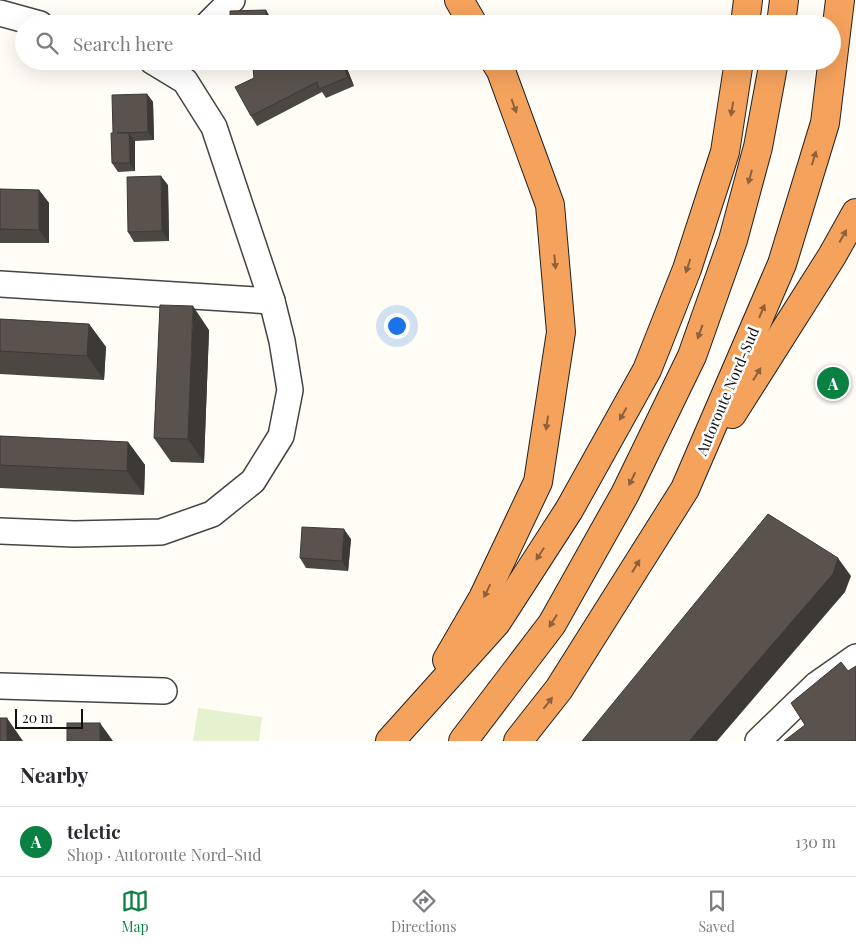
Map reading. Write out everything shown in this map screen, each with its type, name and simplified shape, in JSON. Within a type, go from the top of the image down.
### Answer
[{"type":"highway","points":[[459,0],[468,15]]},
{"type":"highway","points":[[746,15],[748,0]]},
{"type":"highway","points":[[388,741],[432,685],[483,598],[538,482],[561,332],[550,205],[500,70]]},
{"type":"highway","points":[[388,741],[496,623],[569,510],[647,370],[687,269],[725,152],[738,70]]},
{"type":"highway","points":[[463,741],[552,624],[625,494],[692,356],[733,240],[758,147],[772,70]]},
{"type":"highway","name":"Autoroute Nord-Sud","points":[[518,741],[559,689],[684,489],[782,264],[825,123],[832,70]]},
{"type":"highway","points":[[684,489],[832,256],[856,213]]},
{"type":"street","points":[[217,15],[232,0]]},
{"type":"street","points":[[0,13],[15,17]]},
{"type":"street","points":[[0,531],[74,534],[161,532],[212,514],[253,481],[281,436],[290,390],[282,341],[272,301],[214,127],[186,81],[167,70]]},
{"type":"street","points":[[0,284],[272,301]]},
{"type":"street","points":[[758,741],[816,684],[856,657]]},
{"type":"street","points":[[0,686],[164,691]]},
{"type":"green space","points":[[198,708],[262,717],[259,741],[193,741]]},
{"type":"building","points":[[266,10],[266,15],[230,15],[230,11]]},
{"type":"building","points":[[253,70],[345,70],[348,77],[319,89],[317,82],[251,116],[235,87],[254,78]]},
{"type":"building","points":[[147,94],[148,132],[117,133],[129,133],[130,163],[112,163],[112,95]]},
{"type":"building","points":[[161,176],[162,231],[128,232],[127,177]]},
{"type":"building","points":[[0,189],[39,190],[39,230],[0,229]]},
{"type":"building","points":[[160,305],[193,306],[188,439],[154,438]]},
{"type":"building","points":[[0,319],[89,324],[87,356],[0,351]]},
{"type":"building","points":[[0,436],[128,442],[127,471],[0,465]]},
{"type":"building","points":[[768,514],[838,558],[833,574],[689,741],[582,741]]},
{"type":"building","points":[[302,527],[344,529],[342,561],[300,558]]},
{"type":"building","points":[[841,662],[848,671],[856,666],[856,741],[784,741],[805,725],[791,703]]},
{"type":"building","points":[[0,718],[7,718],[7,741],[0,741]]},
{"type":"building","points":[[67,723],[100,723],[100,741],[67,741]]},
{"type":"place","name":"teletic","points":[[833,383]]}]
